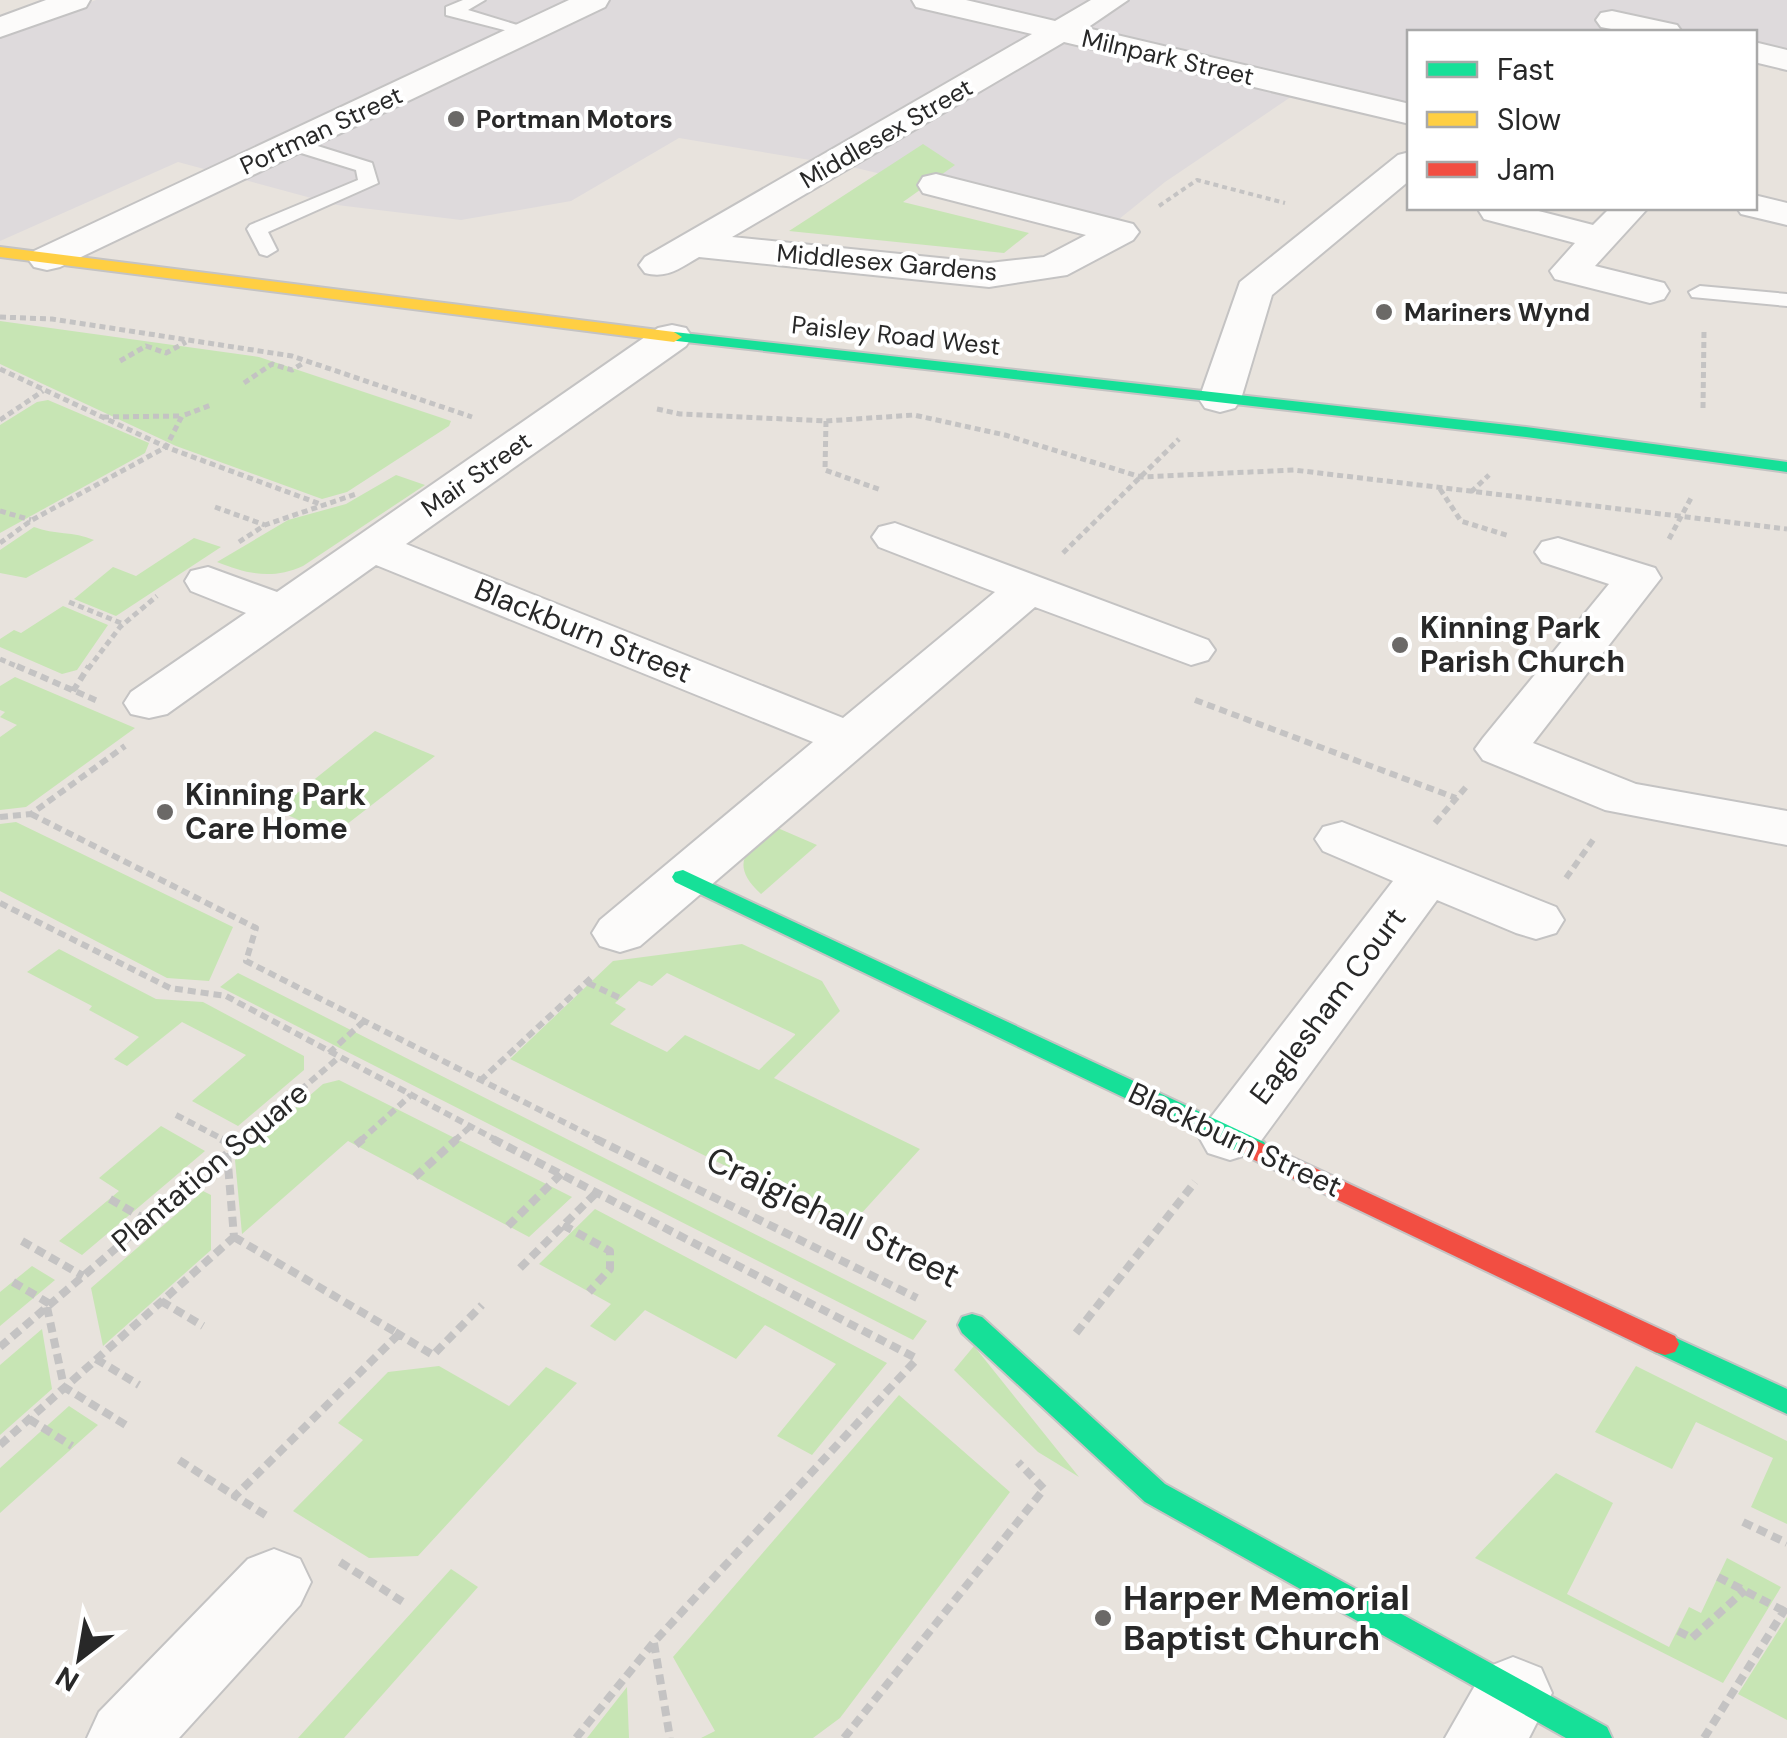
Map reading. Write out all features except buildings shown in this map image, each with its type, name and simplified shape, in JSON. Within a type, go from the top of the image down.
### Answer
[{"type":"main road","name":"Paisley Road West","points":[[0,252],[672,338],[1526,432],[1787,467]]},
{"type":"main road","name":"Blackburn Street","points":[[683,877],[1787,1402]]},
{"type":"main road","name":"Craigiehall Street","points":[[972,1325],[1155,1493],[1499,1715],[1596,1738]]},
{"type":"street","points":[[0,28],[76,0]]},
{"type":"street","name":"Portman Street","points":[[47,259],[594,0]]},
{"type":"street","name":"Milnpark Street","points":[[927,0],[1407,113]]},
{"type":"street","name":"Middlesex Street","points":[[658,264],[1114,0]]},
{"type":"street","points":[[1615,18],[1659,30]]},
{"type":"street","points":[[1757,53],[1787,60]]},
{"type":"street","points":[[1220,399],[1254,290],[1407,165]]},
{"type":"street","points":[[936,186],[1120,232]]},
{"type":"street","points":[[1757,207],[1787,214]]},
{"type":"street","points":[[1498,210],[1601,238]]},
{"type":"street","points":[[1628,210],[1569,271],[1650,291]]},
{"type":"street","name":"Middlesex Gardens","points":[[695,245],[989,276],[1053,268],[1120,232]]},
{"type":"street","name":"Mair Street","points":[[127,704],[281,610],[672,338]]},
{"type":"street","points":[[893,515],[1027,589],[1191,650]]},
{"type":"street","name":"Blackburn Street","points":[[371,547],[850,738]]},
{"type":"street","points":[[1558,552],[1662,547]]},
{"type":"street","points":[[1662,547],[1501,750],[1624,798],[1787,828]]},
{"type":"street","points":[[202,573],[281,610]]},
{"type":"street","points":[[620,933],[1027,589]]},
{"type":"street","name":"Eaglesham Court","points":[[1342,839],[1536,920]]},
{"type":"street","name":"Eaglesham Court","points":[[1230,1138],[1427,874]]},
{"type":"street","points":[[126,1738],[298,1556]]},
{"type":"lane","points":[[478,0],[452,12],[528,31]]},
{"type":"lane","points":[[267,250],[257,230],[368,183],[366,167],[292,144]]},
{"type":"lane","points":[[1700,292],[1787,300]]},
{"type":"path","points":[[1120,232],[1198,180],[1344,218]]},
{"type":"path","points":[[0,317],[52,319],[306,361],[530,436]]},
{"type":"path","points":[[1702,420],[1704,323]]},
{"type":"path","points":[[120,361],[146,346],[166,353],[188,340]]},
{"type":"path","points":[[244,382],[272,364],[292,370],[306,361]]},
{"type":"path","points":[[0,369],[166,447],[321,504]]},
{"type":"path","points":[[0,420],[44,391]]},
{"type":"path","points":[[592,393],[680,414],[826,420],[914,415],[1005,435],[1140,477],[1294,470],[1440,488],[1662,547],[1787,529]]},
{"type":"path","points":[[1027,589],[1220,399]]},
{"type":"path","points":[[100,417],[182,416],[211,405]]},
{"type":"path","points":[[0,543],[32,520],[166,447],[182,416]]},
{"type":"path","points":[[456,428],[472,417]]},
{"type":"path","points":[[826,420],[825,470],[893,515]]},
{"type":"path","points":[[1440,488],[1461,521],[1558,552]]},
{"type":"path","points":[[1662,547],[1694,488]]},
{"type":"path","points":[[74,691],[121,623],[202,573],[265,525],[359,493]]},
{"type":"path","points":[[215,507],[265,525]]},
{"type":"path","points":[[0,511],[32,520]]},
{"type":"path","points":[[69,602],[121,623]]},
{"type":"path","points":[[0,659],[74,691],[127,704]]},
{"type":"path","points":[[1195,700],[1456,798]]},
{"type":"path","points":[[1427,874],[1416,844],[1501,750]]},
{"type":"path","points":[[1536,920],[1624,798]]},
{"type":"path","name":"Craigiehall Street","points":[[0,817],[31,814],[256,928],[246,961],[480,1082],[972,1325]]},
{"type":"path","points":[[0,903],[170,988],[226,996],[333,1056],[918,1358],[930,1372]]},
{"type":"path","points":[[480,1082],[588,983],[620,933]]},
{"type":"path","points":[[588,983],[620,998]]},
{"type":"path","name":"Plantation Square","points":[[0,1347],[231,1149],[333,1056],[364,1022]]},
{"type":"path","points":[[356,1145],[411,1095]]},
{"type":"path","points":[[176,1114],[231,1149],[234,1236]]},
{"type":"path","points":[[416,1177],[471,1126]]},
{"type":"path","points":[[508,1226],[562,1173]]},
{"type":"path","points":[[520,1268],[598,1191]]},
{"type":"path","points":[[110,1199],[148,1220]]},
{"type":"path","points":[[563,1226],[610,1251],[610,1269],[588,1292]]},
{"type":"path","points":[[0,1445],[234,1236]]},
{"type":"path","points":[[234,1236],[433,1355],[482,1305]]},
{"type":"path","points":[[22,1241],[82,1276]]},
{"type":"path","points":[[13,1282],[49,1305],[64,1387],[129,1428]]},
{"type":"path","points":[[161,1301],[203,1326]]},
{"type":"path","points":[[235,1496],[399,1334],[393,1331]]},
{"type":"path","points":[[96,1359],[139,1385]]},
{"type":"path","points":[[30,1418],[72,1446]]},
{"type":"path","points":[[844,1738],[1044,1489],[1006,1450]]},
{"type":"path","points":[[180,1460],[235,1496],[298,1556],[403,1602]]},
{"type":"path","points":[[1743,1522],[1787,1543]]},
{"type":"path","points":[[1704,1738],[1786,1608],[1718,1577]]},
{"type":"path","points":[[1678,1631],[1692,1638],[1745,1590]]},
{"type":"path","points":[[576,1738],[654,1642],[670,1738]]},
{"type":"shaded area","points":[[96,0],[1787,0],[1787,60],[1757,52],[1757,30],[1658,30],[1615,21],[1602,30],[1407,30],[1407,113],[1307,86],[1165,182],[1108,228],[852,167],[679,138],[571,201],[461,220],[337,205],[178,162],[0,241],[0,38]]},
{"type":"green space","points":[[923,144],[955,165],[903,202],[1029,233],[1004,253],[789,231]]},
{"type":"green space","points":[[0,321],[259,357],[451,421],[449,426],[347,492],[322,499],[176,446],[0,364]]},
{"type":"green space","points":[[48,400],[149,443],[145,453],[0,533],[0,425],[37,402]]},
{"type":"green space","points":[[396,475],[425,485],[303,566],[260,574],[217,562],[288,520],[346,504]]},
{"type":"green space","points":[[34,527],[94,540],[26,578],[0,573],[0,550]]},
{"type":"green space","points":[[194,538],[221,547],[116,616],[74,599],[113,567],[136,576]]},
{"type":"green space","points":[[63,606],[108,625],[77,670],[62,674],[0,647],[0,639],[14,630],[21,633]]},
{"type":"green space","points":[[15,677],[135,728],[26,807],[0,810],[0,737],[17,725],[0,717],[5,712],[0,710],[0,686]]},
{"type":"green space","points":[[375,731],[435,756],[333,835],[276,810]]},
{"type":"green space","points":[[16,822],[233,927],[209,981],[167,978],[0,891],[0,824]]},
{"type":"green space","points":[[773,826],[817,845],[761,894],[745,874],[743,865],[749,850]]},
{"type":"green space","points":[[742,944],[822,981],[840,1011],[774,1078],[920,1149],[849,1227],[510,1059],[613,961]],"holes":[[[667,973],[795,1034],[759,1070],[685,1035],[667,1052],[610,1024],[626,1009],[615,1003],[639,981],[652,986]]]},
{"type":"green space","points":[[59,949],[156,999],[203,1002],[304,1056],[304,1070],[238,1126],[192,1101],[246,1055],[182,1022],[127,1066],[114,1059],[139,1037],[89,1010],[92,1006],[27,972]]},
{"type":"green space","points":[[238,973],[927,1321],[913,1340],[220,987]]},
{"type":"green space","points":[[339,1080],[572,1197],[529,1237],[348,1141],[242,1234],[235,1160],[323,1084]]},
{"type":"green space","points":[[161,1126],[205,1151],[82,1255],[59,1241],[119,1191],[99,1178]]},
{"type":"green space","points":[[203,1191],[211,1195],[211,1250],[103,1346],[91,1288]]},
{"type":"green space","points":[[595,1209],[887,1363],[812,1455],[777,1436],[836,1364],[765,1325],[736,1359],[645,1310],[615,1341],[590,1326],[611,1304],[539,1264]]},
{"type":"green space","points":[[32,1266],[55,1280],[0,1326],[0,1292]]},
{"type":"green space","points":[[42,1329],[52,1389],[0,1435],[0,1365]]},
{"type":"green space","points":[[974,1346],[1079,1477],[1038,1452],[954,1370]]},
{"type":"green space","points":[[439,1366],[509,1406],[546,1367],[577,1383],[418,1556],[369,1558],[293,1511],[363,1440],[338,1423],[388,1372]]},
{"type":"green space","points":[[1636,1366],[1787,1441],[1787,1524],[1751,1507],[1773,1458],[1696,1422],[1672,1469],[1595,1432]]},
{"type":"green space","points":[[899,1395],[1010,1492],[840,1718],[813,1738],[701,1738],[715,1731],[673,1657]]},
{"type":"green space","points":[[69,1406],[98,1425],[0,1513],[0,1468]]},
{"type":"green space","points":[[1556,1473],[1613,1503],[1567,1594],[1669,1647],[1689,1607],[1701,1613],[1727,1558],[1781,1587],[1723,1683],[1475,1558]]},
{"type":"green space","points":[[451,1569],[478,1587],[344,1738],[298,1738]]},
{"type":"green space","points":[[1787,1617],[1787,1720],[1738,1694]]},
{"type":"green space","points":[[627,1687],[629,1738],[587,1738]]},
{"type":"traffic: fast","points":[[674,337],[1526,432],[1787,467]]},
{"type":"traffic: fast","points":[[683,877],[1255,1149]]},
{"type":"traffic: fast","points":[[972,1325],[1155,1493],[1596,1738]]},
{"type":"traffic: fast","points":[[1665,1344],[1787,1402]]},
{"type":"traffic: slow","points":[[0,252],[674,337]]},
{"type":"traffic: jam","points":[[1255,1149],[1665,1344]]},
{"type":"place","name":"Portman Motors","points":[[456,119]]},
{"type":"place","name":"Mariners Wynd","points":[[1384,312]]},
{"type":"place","name":"Kinning Park Parish Church","points":[[1400,645]]},
{"type":"place","name":"Kinning Park Care Home","points":[[165,812]]},
{"type":"place","name":"Harper Memorial Baptist Church","points":[[1103,1618]]}]
